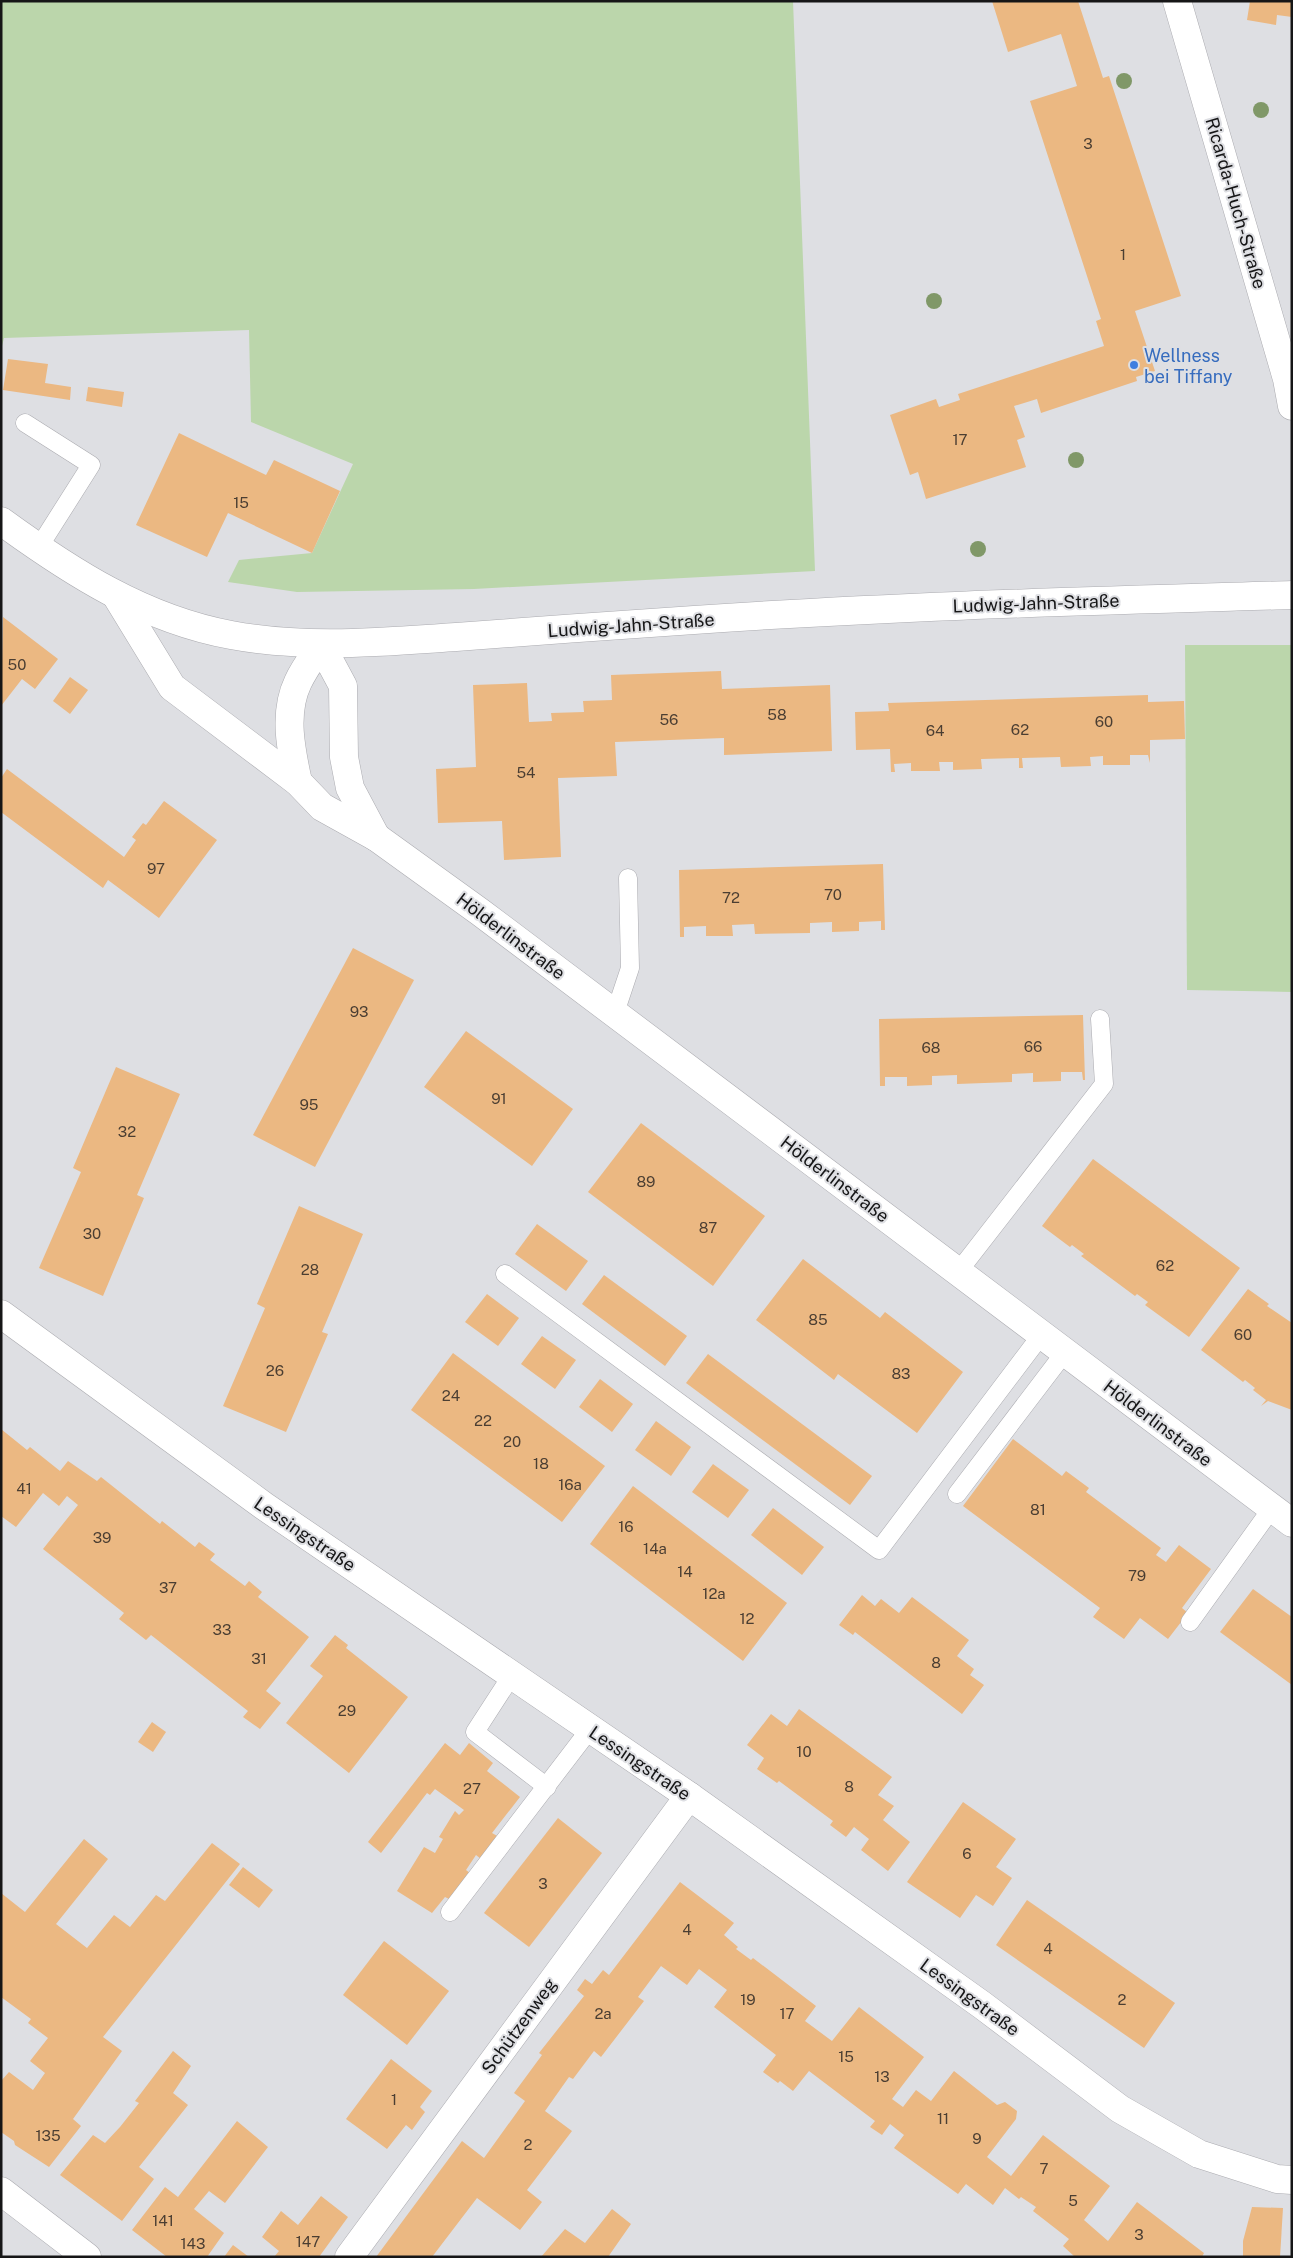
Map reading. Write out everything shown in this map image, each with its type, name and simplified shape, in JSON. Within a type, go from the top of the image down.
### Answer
[{"type":"street","name":"Ricarda-Huch-Straße","points":[[1177,1],[1288,379],[1292,406]]},
{"type":"street","name":"Ludwig-Jahn-Straße","points":[[1,521],[85,579],[117,597],[158,615],[227,635],[274,642],[321,645],[697,619],[912,608],[1292,595]]},
{"type":"street","name":"Hölderlinstraße","points":[[117,597],[172,687],[298,782],[322,807],[376,838],[614,1013],[1282,1516]]},
{"type":"street","name":"Hölderlinstraße","points":[[321,645],[343,686],[344,758],[350,788],[376,838]]},
{"type":"street","points":[[298,782],[290,744],[290,714],[297,683],[321,645]]},
{"type":"street","name":"Lessingstraße","points":[[1,1314],[264,1506],[689,1796],[982,2005],[1120,2109],[1199,2154],[1277,2180],[1292,2180]]},
{"type":"street","name":"Schützenweg","points":[[349,2257],[689,1796]]},
{"type":"street","points":[[1,2191],[87,2257]]},
{"type":"lane","points":[[25,423],[91,465],[39,547]]},
{"type":"lane","points":[[614,1013],[630,968],[628,878]]},
{"type":"lane","points":[[958,1272],[1104,1084],[1100,1019]]},
{"type":"lane","points":[[505,1274],[879,1550],[1042,1334]]},
{"type":"lane","points":[[957,1494],[1065,1352]]},
{"type":"lane","points":[[1190,1622],[1282,1516]]},
{"type":"lane","points":[[512,1675],[476,1732],[547,1787]]},
{"type":"lane","points":[[450,1912],[590,1729]]},
{"type":"green space","points":[[1,1],[793,1],[815,571],[474,589],[297,592],[228,582],[239,560],[312,553],[353,464],[251,422],[249,330],[4,338],[1,350]]},
{"type":"green space","points":[[1185,645],[1292,645],[1292,992],[1187,990]]},
{"type":"building","points":[[992,1],[1078,1],[1103,78],[1109,76],[1181,296],[1135,311],[1155,371],[1136,377],[1137,381],[1041,413],[1037,399],[1014,406],[1025,437],[1017,440],[1026,467],[926,499],[918,472],[910,475],[890,415],[936,399],[939,407],[960,400],[958,394],[1104,346],[1096,321],[1101,319],[1030,101],[1077,86],[1061,34],[1008,52]]},
{"type":"building","points":[[1250,1],[1292,1],[1292,17],[1277,15],[1276,25],[1247,20]]},
{"type":"building","points":[[8,359],[48,364],[45,383],[71,387],[70,400],[3,390]]},
{"type":"building","points":[[88,387],[124,392],[122,407],[86,401]]},
{"type":"building","points":[[179,433],[266,475],[274,460],[340,491],[312,553],[228,513],[207,557],[136,525]]},
{"type":"building","points":[[3,617],[58,659],[35,689],[22,679],[1,706]]},
{"type":"building","points":[[721,671],[722,689],[830,685],[832,751],[724,755],[724,738],[615,742],[617,776],[558,778],[561,857],[504,860],[502,821],[438,823],[436,769],[476,767],[473,685],[527,683],[529,722],[552,721],[551,713],[584,712],[583,701],[612,700],[611,675]]},
{"type":"building","points":[[70,677],[88,690],[70,714],[53,701]]},
{"type":"building","points":[[1148,695],[1148,702],[1184,701],[1185,739],[1150,740],[1150,763],[1148,755],[1130,755],[1130,765],[1103,765],[1103,756],[1090,757],[1091,766],[1061,767],[1060,757],[1022,758],[1023,768],[1019,768],[1019,758],[981,759],[982,769],[953,770],[953,762],[939,762],[940,771],[911,771],[911,763],[894,764],[895,772],[891,772],[890,749],[856,750],[855,712],[889,711],[888,703]]},
{"type":"building","points":[[7,769],[124,857],[136,840],[132,837],[143,823],[146,825],[164,801],[217,840],[159,918],[108,880],[103,888],[1,812],[1,778]]},
{"type":"building","points":[[883,864],[885,930],[881,930],[881,921],[859,922],[859,931],[832,932],[832,922],[810,923],[810,933],[755,934],[754,924],[732,925],[733,936],[706,936],[706,926],[684,927],[684,937],[680,937],[679,870]]},
{"type":"building","points":[[353,948],[414,980],[315,1167],[253,1135]]},
{"type":"building","points":[[1083,1015],[1085,1080],[1083,1080],[1082,1072],[1061,1072],[1061,1081],[1033,1082],[1033,1073],[1012,1074],[1012,1082],[957,1084],[957,1075],[932,1076],[932,1085],[907,1086],[907,1077],[885,1077],[885,1086],[880,1086],[879,1019]]},
{"type":"building","points":[[466,1031],[573,1109],[532,1166],[424,1087]]},
{"type":"building","points":[[116,1067],[180,1094],[137,1195],[144,1198],[103,1296],[39,1268],[81,1172],[73,1168]]},
{"type":"building","points":[[641,1123],[765,1216],[713,1286],[588,1192]]},
{"type":"building","points":[[1093,1159],[1240,1268],[1189,1337],[1145,1305],[1148,1302],[1137,1294],[1135,1296],[1081,1256],[1084,1254],[1072,1245],[1070,1247],[1042,1226]]},
{"type":"building","points":[[299,1206],[363,1234],[322,1332],[328,1334],[286,1432],[223,1406],[265,1308],[257,1304]]},
{"type":"building","points":[[537,1224],[588,1261],[566,1291],[515,1254]]},
{"type":"building","points":[[803,1259],[880,1318],[885,1312],[963,1372],[917,1433],[838,1374],[834,1380],[756,1320]]},
{"type":"building","points":[[604,1275],[687,1336],[665,1366],[582,1304]]},
{"type":"building","points":[[1248,1289],[1269,1304],[1267,1306],[1292,1323],[1292,1410],[1268,1401],[1261,1406],[1266,1400],[1253,1390],[1255,1388],[1245,1380],[1243,1382],[1201,1350]]},
{"type":"building","points":[[487,1294],[519,1318],[498,1346],[465,1322]]},
{"type":"building","points":[[542,1336],[576,1360],[555,1389],[521,1364]]},
{"type":"building","points":[[453,1353],[605,1466],[562,1522],[411,1410]]},
{"type":"building","points":[[708,1354],[872,1476],[850,1505],[686,1383]]},
{"type":"building","points":[[600,1379],[633,1404],[612,1432],[579,1407]]},
{"type":"building","points":[[656,1421],[691,1447],[671,1476],[635,1450]]},
{"type":"building","points":[[1,1429],[27,1450],[30,1447],[60,1471],[68,1461],[97,1481],[101,1477],[160,1524],[162,1521],[195,1547],[199,1542],[215,1554],[210,1560],[245,1586],[249,1581],[262,1592],[258,1597],[309,1637],[266,1691],[281,1703],[260,1729],[243,1717],[248,1711],[151,1635],[146,1640],[119,1619],[124,1613],[43,1549],[78,1505],[67,1496],[59,1506],[43,1493],[16,1527],[1,1516]]},
{"type":"building","points":[[1013,1439],[1062,1476],[1066,1471],[1089,1488],[1086,1492],[1161,1548],[1156,1555],[1166,1562],[1179,1545],[1211,1569],[1182,1608],[1188,1613],[1168,1639],[1140,1618],[1124,1639],[1093,1617],[1100,1608],[963,1506]]},
{"type":"building","points":[[713,1464],[749,1490],[728,1518],[692,1492]]},
{"type":"building","points":[[633,1486],[787,1603],[743,1661],[590,1544]]},
{"type":"building","points":[[773,1508],[824,1547],[802,1575],[751,1535]]},
{"type":"building","points":[[1253,1589],[1292,1617],[1292,1685],[1220,1632]]},
{"type":"building","points":[[862,1595],[875,1606],[881,1599],[899,1613],[912,1597],[969,1640],[957,1656],[974,1669],[970,1675],[984,1685],[962,1714],[855,1632],[853,1635],[839,1625]]},
{"type":"building","points":[[335,1635],[348,1645],[346,1648],[408,1697],[349,1773],[286,1723],[323,1676],[310,1666]]},
{"type":"building","points":[[799,1709],[892,1777],[878,1795],[894,1806],[883,1820],[910,1842],[888,1871],[861,1850],[869,1839],[854,1827],[846,1837],[830,1825],[833,1821],[779,1781],[777,1783],[757,1769],[764,1758],[747,1745],[771,1714],[787,1726]]},
{"type":"building","points":[[152,1722],[166,1732],[153,1752],[138,1742]]},
{"type":"building","points":[[445,1743],[460,1755],[469,1743],[493,1763],[487,1771],[520,1797],[492,1833],[499,1837],[481,1859],[476,1855],[466,1870],[470,1873],[449,1899],[445,1897],[432,1913],[397,1891],[424,1847],[435,1853],[443,1839],[439,1837],[455,1811],[459,1815],[464,1810],[435,1789],[430,1795],[427,1793],[381,1853],[368,1842]]},
{"type":"building","points":[[963,1802],[1016,1839],[996,1867],[1012,1878],[993,1906],[976,1895],[960,1918],[907,1882]]},
{"type":"building","points":[[558,1818],[602,1853],[529,1947],[484,1913]]},
{"type":"building","points":[[84,1839],[108,1859],[56,1924],[87,1948],[114,1915],[130,1927],[156,1895],[165,1901],[212,1843],[240,1864],[103,2037],[122,2051],[73,2119],[81,2126],[49,2167],[15,2145],[14,2141],[1,2132],[1,2081],[9,2072],[33,2090],[45,2073],[30,2061],[48,2038],[28,2023],[31,2019],[1,1997],[1,1893],[25,1912]]},
{"type":"building","points":[[243,1867],[273,1890],[259,1908],[229,1885]]},
{"type":"building","points":[[680,1882],[734,1923],[724,1935],[738,1947],[736,1949],[751,1960],[753,1958],[816,2006],[805,2021],[832,2041],[859,2007],[924,2057],[892,2099],[903,2107],[916,2090],[931,2101],[954,2071],[997,2105],[1005,2102],[1017,2111],[1016,2119],[987,2157],[1011,2176],[1043,2135],[1110,2186],[1084,2220],[1108,2241],[1137,2202],[1204,2253],[1202,2257],[1075,2257],[1063,2246],[1069,2239],[1033,2211],[1036,2207],[1021,2197],[1019,2199],[1005,2188],[993,2205],[966,2184],[958,2194],[894,2148],[904,2135],[890,2124],[882,2135],[870,2127],[875,2121],[809,2071],[793,2091],[780,2081],[778,2083],[763,2072],[776,2055],[714,2007],[727,1990],[699,1969],[687,1985],[661,1966],[638,1997],[644,2001],[601,2057],[594,2051],[573,2079],[569,2077],[545,2111],[572,2131],[527,2190],[542,2202],[520,2230],[477,2198],[432,2257],[376,2257],[462,2141],[484,2158],[525,2101],[514,2093],[542,2055],[539,2053],[584,1996],[577,1990],[585,1979],[592,1984],[603,1970],[609,1975]]},
{"type":"building","points":[[1027,1900],[1175,2003],[1144,2048],[996,1945]]},
{"type":"building","points":[[384,1941],[449,1991],[407,2045],[343,1995]]},
{"type":"building","points":[[173,2051],[191,2066],[173,2093],[188,2105],[139,2167],[154,2179],[122,2221],[60,2175],[93,2135],[105,2143],[120,2127],[139,2103],[135,2101]]},
{"type":"building","points":[[391,2059],[432,2091],[420,2107],[425,2112],[412,2130],[406,2125],[387,2149],[346,2119]]},
{"type":"building","points":[[237,2121],[268,2147],[225,2203],[209,2191],[194,2209],[224,2233],[207,2257],[167,2257],[132,2230],[165,2187],[178,2197]]},
{"type":"building","points":[[321,2196],[348,2217],[319,2257],[274,2257],[279,2251],[262,2237],[281,2211],[298,2225]]},
{"type":"building","points":[[1252,2207],[1283,2208],[1280,2257],[1243,2257],[1243,2241]]},
{"type":"building","points":[[612,2209],[631,2224],[608,2257],[541,2257],[565,2229],[585,2243]]},
{"type":"building","points":[[233,2245],[249,2257],[224,2257]]},
{"type":"place","name":"Wellness bei Tiffany","points":[[1134,365]]}]
